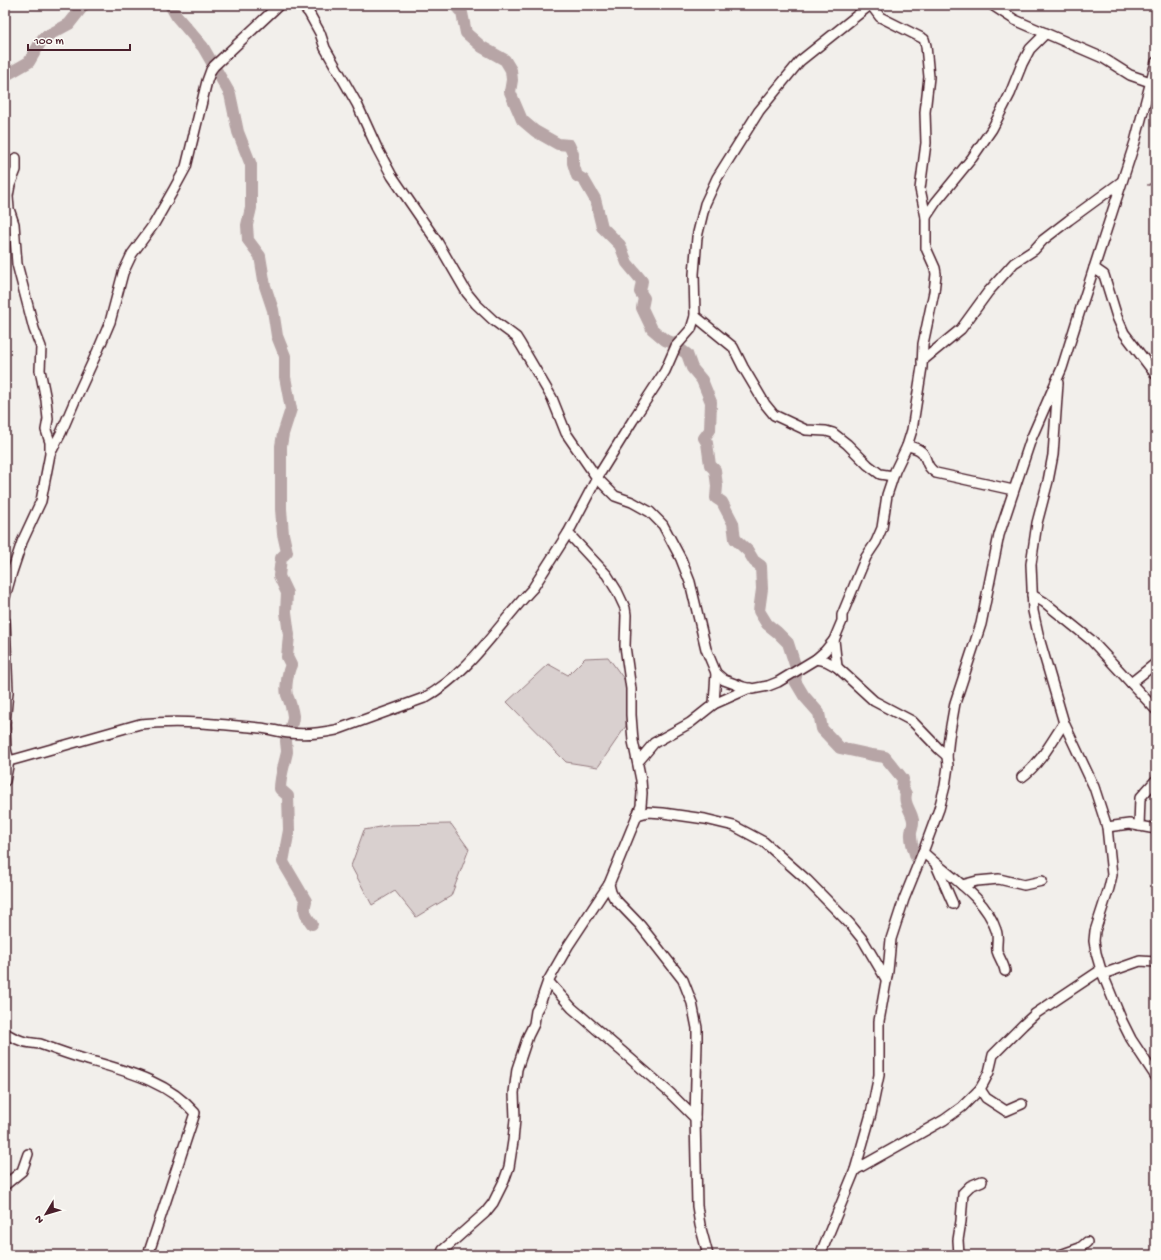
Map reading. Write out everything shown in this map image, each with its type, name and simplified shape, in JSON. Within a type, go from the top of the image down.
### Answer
[{"type":"street","points":[[50,454],[61,433],[110,322],[122,273],[132,254],[154,224],[186,167],[211,70],[279,5]]},
{"type":"street","points":[[302,5],[309,13],[320,33],[325,48],[357,104],[392,176],[438,243],[467,293],[476,304],[516,338],[521,345],[552,398],[566,433],[597,478],[615,496],[632,502],[650,512],[663,525],[681,559],[690,582],[706,649],[716,673],[724,680],[750,688]]},
{"type":"street","points":[[7,759],[140,724],[190,721],[305,734],[336,730],[418,700],[437,691],[451,680],[470,661],[533,588],[568,533],[597,478],[666,371],[676,346],[691,329],[695,316],[694,274],[697,237],[705,204],[717,178],[760,111],[800,61],[870,5],[880,17],[924,39],[926,46],[929,77],[925,112],[926,143],[920,189],[926,217],[926,248],[935,268],[936,274],[934,292],[923,344],[912,430],[907,446],[893,476],[887,495],[882,528],[876,542],[866,557],[842,615],[842,621],[834,640],[816,659],[778,682],[768,686],[750,688],[714,704],[690,723],[654,743],[638,762]]},
{"type":"street","points":[[992,5],[1015,20],[1103,58],[1130,75],[1153,83]]},
{"type":"street","points":[[926,217],[936,202],[972,158],[992,129],[1010,94],[1022,64],[1030,49],[1046,33]]},
{"type":"street","points":[[820,1255],[855,1170],[875,1098],[879,1075],[880,1021],[892,940],[896,922],[904,899],[939,809],[945,786],[951,722],[955,703],[981,624],[996,548],[1013,490],[1031,439],[1062,368],[1135,142],[1153,83],[1156,62]]},
{"type":"street","points":[[5,597],[22,542],[42,501],[50,454],[50,442],[46,430],[48,419],[46,400],[40,370],[41,347],[34,329],[18,264],[14,224],[9,209],[8,196],[10,185],[16,170],[16,158]]},
{"type":"street","points":[[922,361],[961,329],[990,289],[1014,263],[1034,250],[1043,240],[1121,182]]},
{"type":"street","points":[[1094,268],[1104,275],[1117,317],[1124,333],[1156,376]]},
{"type":"street","points":[[695,316],[733,347],[765,404],[774,415],[806,430],[826,431],[833,433],[880,474],[893,476]]},
{"type":"street","points":[[1058,378],[1053,455],[1034,537],[1031,564],[1033,611],[1039,638],[1064,723],[1094,787],[1107,827],[1112,874],[1094,942],[1102,972],[1122,1021],[1131,1039],[1156,1076]]},
{"type":"street","points":[[907,446],[922,451],[929,467],[936,473],[1013,490]]},
{"type":"street","points":[[441,1255],[443,1250],[485,1213],[493,1203],[504,1181],[509,1167],[513,1141],[515,1119],[514,1093],[517,1069],[528,1036],[534,1024],[536,1011],[548,981],[568,946],[609,884],[640,806],[642,793],[638,762],[633,741],[631,689],[625,646],[625,608],[618,591],[607,574],[568,533]]},
{"type":"street","points":[[1032,594],[1091,640],[1156,710]]},
{"type":"street","points":[[5,621],[8,692],[5,724],[7,759],[5,781]]},
{"type":"street","points":[[834,640],[837,667]]},
{"type":"street","points":[[816,659],[826,661],[837,667],[874,701],[912,721],[947,756]]},
{"type":"street","points":[[1131,683],[1156,663]]},
{"type":"street","points":[[714,704],[716,673]]},
{"type":"street","points":[[1022,777],[1038,762],[1064,723]]},
{"type":"street","points":[[1139,826],[1140,798],[1156,780]]},
{"type":"street","points":[[637,815],[648,812],[705,819],[734,826],[764,842],[807,880],[850,924],[863,940],[886,979]]},
{"type":"street","points":[[1107,827],[1129,824],[1156,829]]},
{"type":"street","points":[[923,852],[949,873],[978,901],[988,913],[996,929],[998,936],[997,951],[1006,971]]},
{"type":"street","points":[[936,864],[953,904]]},
{"type":"street","points":[[962,886],[977,881],[999,879],[1024,885],[1042,881]]},
{"type":"street","points":[[609,884],[614,898],[640,925],[676,970],[688,990],[697,1028],[697,1206],[700,1225],[708,1255]]},
{"type":"street","points":[[855,1170],[956,1113],[980,1089],[989,1072],[993,1055],[1035,1014],[1102,972],[1140,961],[1156,962]]},
{"type":"street","points":[[548,981],[572,1008],[670,1093],[696,1118]]},
{"type":"street","points":[[5,1033],[22,1041],[39,1044],[131,1073],[154,1082],[168,1089],[190,1106],[195,1113],[148,1255]]},
{"type":"street","points":[[980,1089],[986,1098],[1006,1111],[1022,1104]]},
{"type":"street","points":[[5,1185],[22,1171],[28,1154]]},
{"type":"street","points":[[959,1255],[958,1240],[963,1193],[970,1186],[982,1181]]},
{"type":"street","points":[[1060,1255],[1080,1248],[1087,1242]]},
{"type":"shaded area","points":[[608,657],[629,686],[626,726],[598,767],[566,762],[507,702],[548,664],[568,675],[585,658]]},
{"type":"shaded area","points":[[451,824],[469,849],[451,896],[416,917],[395,891],[372,905],[351,866],[364,830],[391,825]]},
{"type":"waterway","points":[[5,77],[29,62],[43,38],[69,24],[84,5]]},
{"type":"waterway","points":[[170,5],[177,17],[203,47],[230,94],[238,132],[251,165],[251,208],[247,225],[248,240],[260,256],[265,286],[273,310],[277,336],[285,356],[285,377],[291,409],[283,434],[281,446],[281,509],[283,534],[287,552],[281,558],[279,576],[287,593],[286,612],[289,635],[287,657],[291,665],[287,680],[286,692],[293,719],[286,740],[287,752],[280,784],[280,789],[288,796],[289,830],[283,862],[306,901],[306,913],[312,924]]},
{"type":"waterway","points":[[455,5],[462,13],[466,33],[482,47],[505,60],[511,70],[512,80],[510,92],[522,120],[535,131],[558,144],[569,145],[573,154],[573,163],[577,176],[584,180],[595,199],[602,227],[620,245],[627,263],[642,281],[640,292],[644,298],[642,308],[652,329],[665,340],[676,344],[676,346],[687,354],[692,368],[702,380],[711,402],[710,430],[704,438],[707,443],[710,465],[715,470],[717,486],[716,498],[722,502],[733,523],[735,539],[748,551],[754,561],[761,566],[762,589],[759,611],[767,624],[788,643],[797,671],[795,681],[804,696],[819,713],[822,729],[840,748],[885,757],[903,779],[902,787],[906,794],[905,798],[913,821],[911,839],[916,857]]},
{"type":"waterway","points":[[1148,185],[1156,182]]}]
